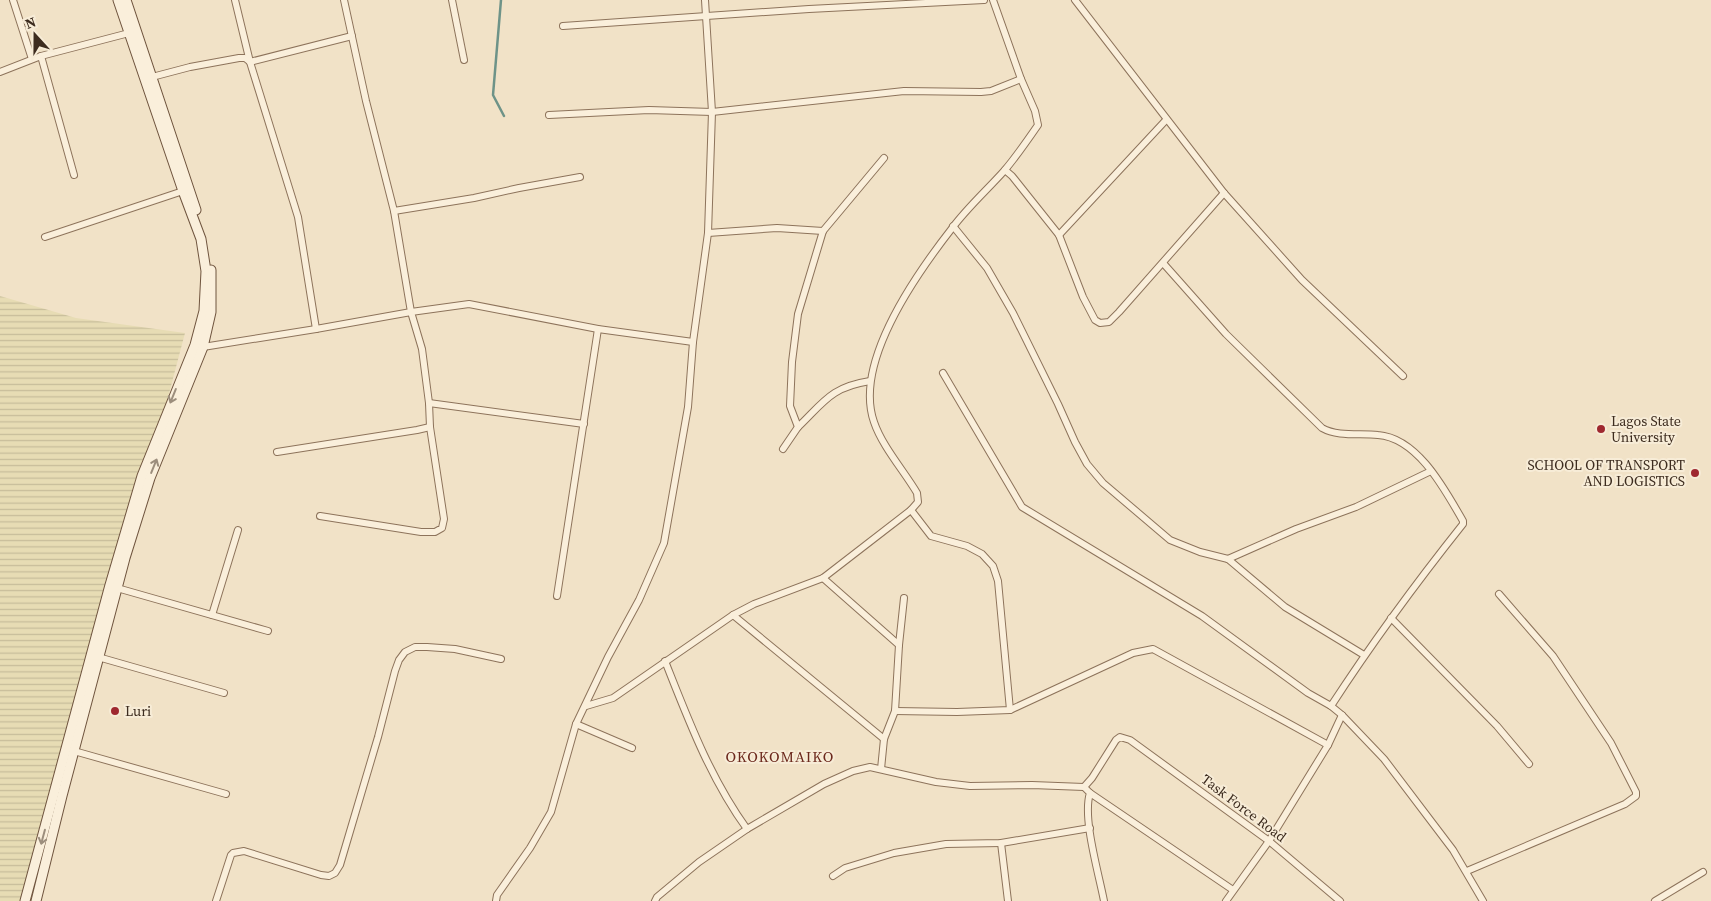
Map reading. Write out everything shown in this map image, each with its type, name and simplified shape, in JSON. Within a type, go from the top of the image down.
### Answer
[{"type":"street","points":[[13,0],[32,59]]},
{"type":"street","points":[[25,901],[142,476],[195,345],[204,311],[206,287],[201,238],[183,191],[118,0]]},
{"type":"street","points":[[36,901],[117,588],[150,478],[203,347],[211,312],[213,285],[206,236],[126,0]]},
{"type":"street","points":[[235,0],[250,62],[298,217],[316,329]]},
{"type":"street","points":[[320,516],[421,532],[435,532],[442,528],[444,519],[430,427],[430,403],[422,349],[411,312],[394,211],[366,101],[344,0]]},
{"type":"street","points":[[452,0],[464,60]]},
{"type":"street","points":[[496,901],[497,895],[530,848],[551,812],[576,724],[608,657],[639,600],[664,543],[688,406],[693,342],[708,233],[712,112],[705,0]]},
{"type":"street","points":[[563,26],[809,9],[984,0]]},
{"type":"street","points":[[586,706],[613,698],[733,615],[754,604],[823,578],[911,510],[919,500],[917,493],[883,440],[874,422],[870,402],[870,381],[878,352],[891,322],[910,290],[953,226],[1005,170],[1038,125],[1035,111],[1021,79],[993,0]]},
{"type":"street","points":[[1075,0],[1224,193],[1302,280],[1404,376]]},
{"type":"street","points":[[0,72],[32,59],[129,33]]},
{"type":"street","points":[[250,62],[352,36]]},
{"type":"street","points":[[42,56],[74,175]]},
{"type":"street","points":[[152,77],[190,67],[239,58],[245,58],[250,62]]},
{"type":"street","points":[[549,116],[649,110],[712,112],[904,91],[981,92],[991,91],[1021,79]]},
{"type":"street","points":[[1059,236],[1166,120]]},
{"type":"street","points":[[798,427],[790,406],[792,362],[798,314],[823,231],[884,158]]},
{"type":"street","points":[[1005,170],[1012,176],[1059,236],[1083,297],[1095,320],[1100,323],[1109,322],[1119,312],[1224,193]]},
{"type":"street","points":[[394,211],[474,198],[580,177]]},
{"type":"street","points":[[45,237],[183,191]]},
{"type":"street","points":[[953,226],[987,268],[1013,313],[1075,442],[1087,464],[1103,483],[1170,540],[1200,552],[1228,559],[1285,607],[1364,655]]},
{"type":"street","points":[[708,233],[777,228],[823,231]]},
{"type":"street","points":[[1163,263],[1226,334],[1322,428],[1337,434],[1387,435],[1410,447],[1432,471],[1462,519],[1463,524],[1364,655],[1331,706]]},
{"type":"street","points":[[203,347],[469,304],[598,329],[693,342]]},
{"type":"street","points":[[556,596],[598,329]]},
{"type":"street","points":[[943,373],[1022,507],[1202,616],[1308,693],[1331,706],[1342,715],[1384,759],[1453,850],[1483,901]]},
{"type":"street","points":[[783,449],[798,427],[824,400],[853,384],[870,381]]},
{"type":"street","points":[[430,403],[584,424]]},
{"type":"street","points":[[277,452],[430,427]]},
{"type":"street","points":[[1228,559],[1296,529],[1356,507],[1432,471]]},
{"type":"street","points":[[911,510],[931,536],[967,546],[982,554],[992,566],[998,582],[1010,710]]},
{"type":"street","points":[[212,615],[238,530]]},
{"type":"street","points":[[823,578],[899,645]]},
{"type":"street","points":[[117,588],[268,631]]},
{"type":"street","points":[[1467,871],[1625,804],[1636,796],[1636,792],[1611,743],[1553,656],[1499,594]]},
{"type":"street","points":[[880,769],[884,739],[895,711],[904,598]]},
{"type":"street","points":[[733,615],[884,739]]},
{"type":"street","points":[[1391,618],[1497,726],[1529,764]]},
{"type":"street","points":[[216,901],[231,855],[238,852],[244,851],[321,875],[329,876],[335,873],[344,854],[395,671],[399,660],[405,652],[415,647],[427,647],[456,650],[501,659]]},
{"type":"street","points":[[895,711],[957,712],[1010,710],[1133,654],[1153,649],[1328,745]]},
{"type":"street","points":[[98,657],[224,693]]},
{"type":"street","points":[[665,662],[699,746],[732,810],[747,829]]},
{"type":"street","points":[[1226,901],[1269,841],[1328,745],[1342,715]]},
{"type":"street","points":[[576,724],[632,748]]},
{"type":"street","name":"Task Force Road","points":[[1084,787],[1092,778],[1116,740],[1120,737],[1130,740],[1269,841],[1340,901]]},
{"type":"street","points":[[74,750],[226,794]]},
{"type":"street","points":[[655,901],[657,897],[699,862],[747,829],[840,776],[870,767],[936,782],[970,786],[1032,785],[1084,787],[1090,793],[1233,890]]},
{"type":"street","points":[[1090,793],[1087,809],[1104,901]]},
{"type":"street","points":[[833,876],[845,868],[894,853],[946,844],[1001,843],[1090,828]]},
{"type":"street","points":[[1001,843],[1008,901]]},
{"type":"street","points":[[1655,901],[1704,872]]},
{"type":"shaded area","points":[[0,296],[76,318],[185,333],[35,901],[0,901]]},
{"type":"waterway","points":[[501,0],[493,95],[504,116]]},
{"type":"place","name":"Lagos State University","points":[[1601,429]]},
{"type":"place","name":"SCHOOL OF TRANSPORT AND LOGISTICS","points":[[1695,473]]},
{"type":"place","name":"Luri","points":[[115,711]]},
{"type":"district","name":"OKOKOMAIKO","points":[[780,757]]}]
